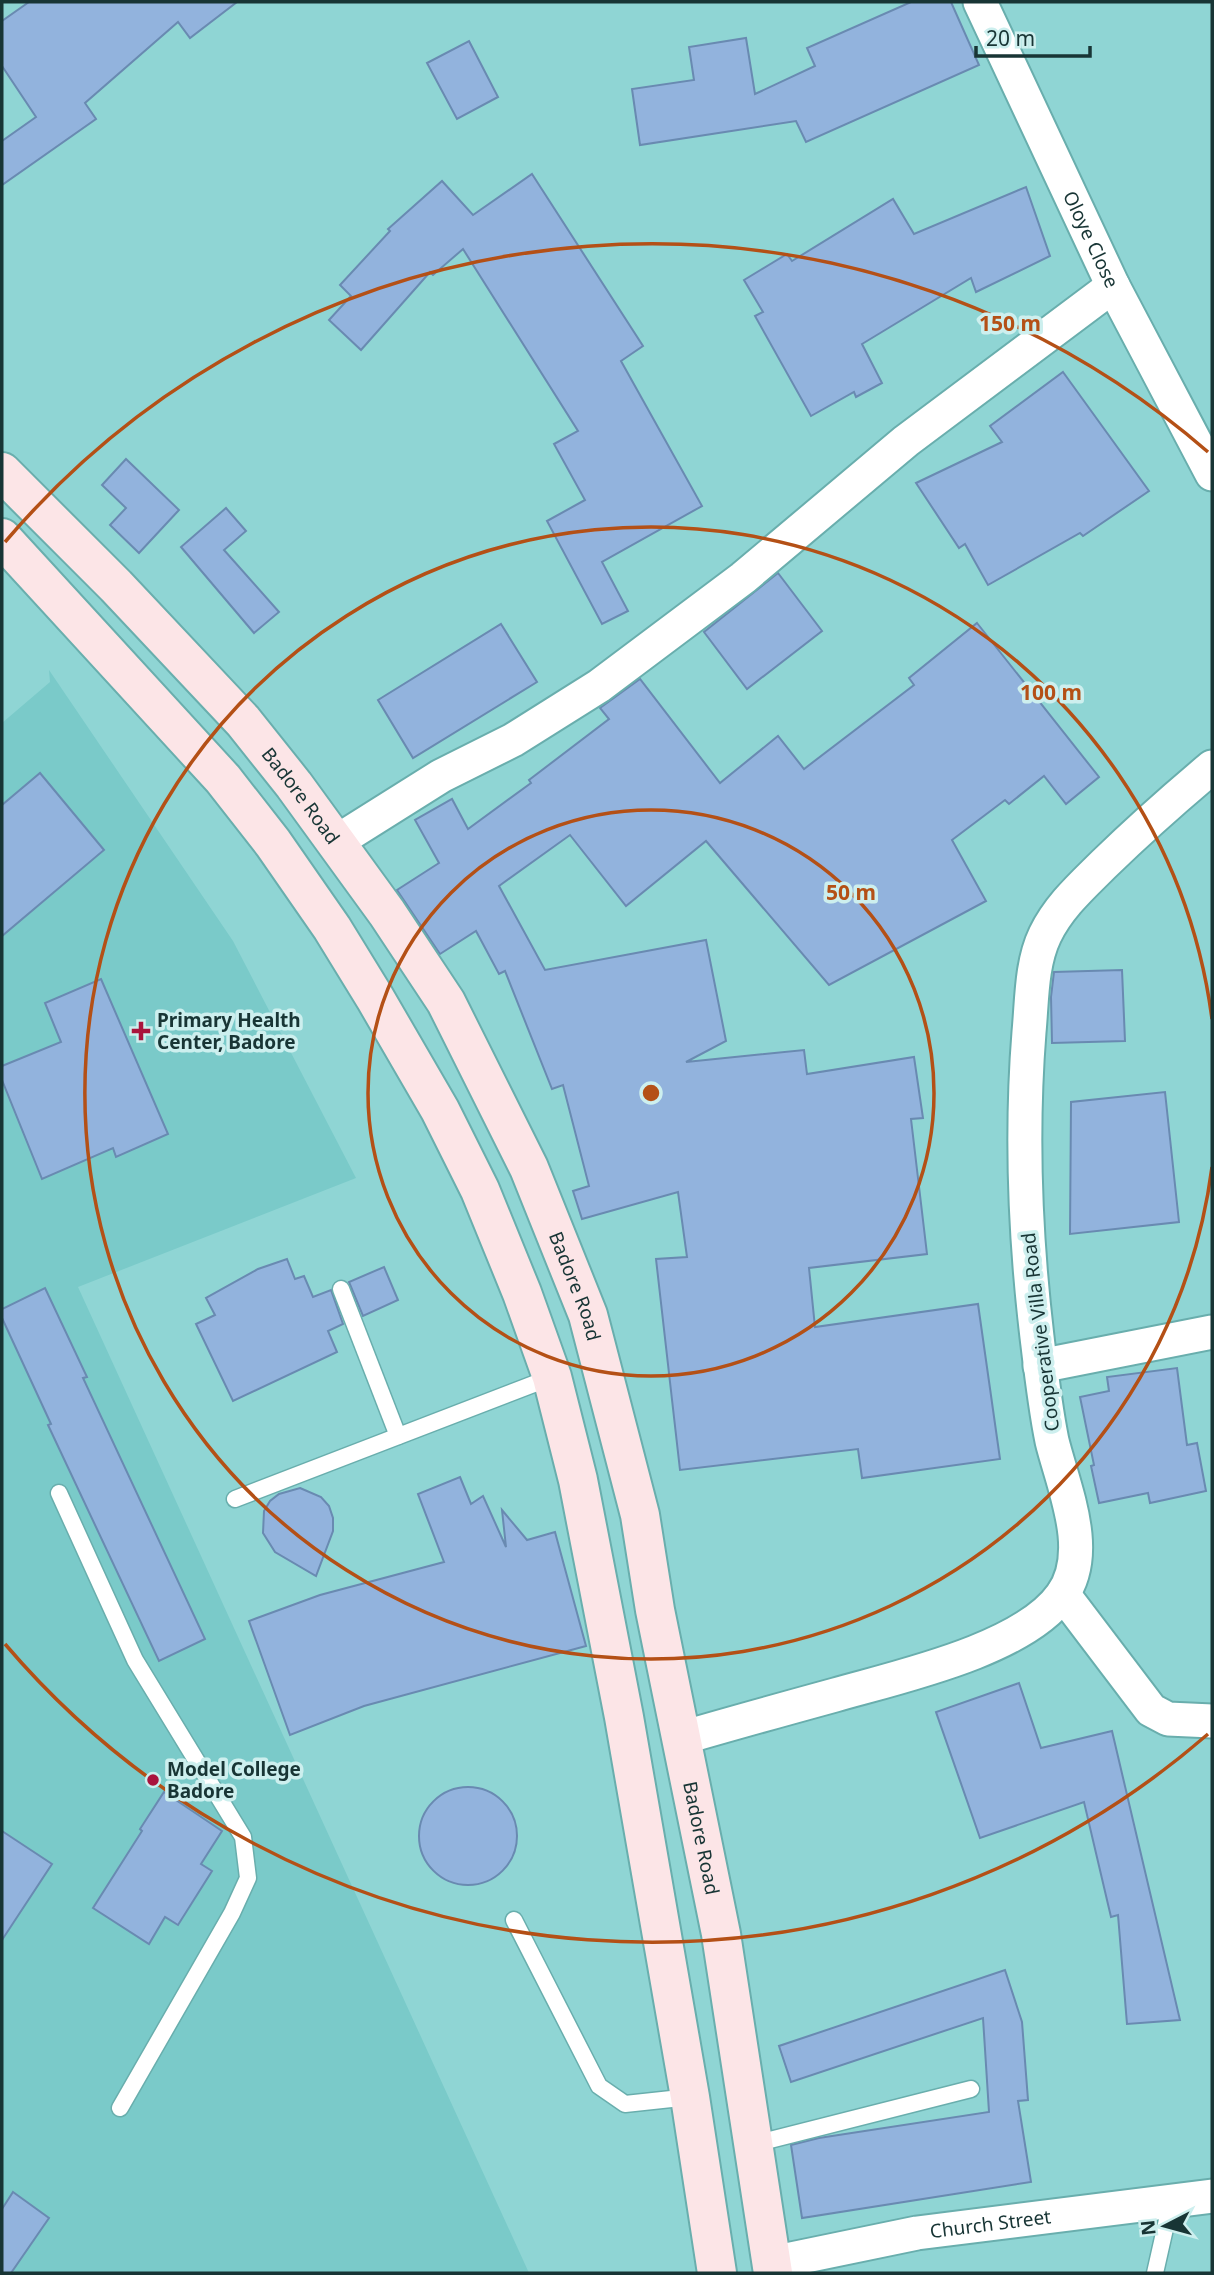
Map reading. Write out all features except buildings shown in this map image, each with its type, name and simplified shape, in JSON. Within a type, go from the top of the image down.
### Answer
[{"type":"main road","name":"Badore Road","points":[[2,472],[116,586],[243,721],[336,842],[446,1002],[529,1168],[588,1315],[640,1515],[655,1609],[721,1934],[773,2268]]},
{"type":"main road","points":[[2,538],[223,779],[273,843],[375,998],[440,1110],[480,1191],[522,1293],[552,1377],[583,1506],[624,1717],[690,2097],[717,2273]]},
{"type":"main road","points":[[564,1426],[614,1412]]},
{"type":"street","name":"Oloye Close","points":[[980,2],[1113,286],[1212,474]]},
{"type":"street","points":[[336,842],[441,776],[513,740],[599,687],[743,578],[960,400],[1113,286]]},
{"type":"street","name":"Cooperative Villa Road","points":[[1063,1594],[1070,1577],[1075,1550],[1072,1512],[1052,1442],[1029,1276],[1027,1064],[1033,979],[1045,936],[1070,898],[1147,822],[1212,766]]},
{"type":"street","points":[[1040,1366],[1212,1332]]},
{"type":"street","points":[[682,1738],[939,1666],[1028,1626],[1063,1594],[1151,1710],[1168,1719],[1212,1721]]},
{"type":"street","name":"Church Street","points":[[773,2268],[917,2233],[1212,2196]]},
{"type":"lane","points":[[341,1289],[398,1436]]},
{"type":"lane","points":[[235,1499],[552,1377]]},
{"type":"lane","points":[[58,1493],[135,1660],[243,1837],[248,1878],[232,1913],[120,2108]]},
{"type":"lane","points":[[514,1920],[599,2086],[625,2104],[690,2097]]},
{"type":"lane","points":[[754,2144],[971,2089]]},
{"type":"lane","points":[[1155,2273],[1171,2202]]},
{"type":"shaded area","name":"Model College Badore","points":[[49,670],[233,941],[356,1178],[78,1287],[529,2273],[2,2273],[2,723],[50,682]]},
{"type":"place","name":"Primary Health Center, Badore","points":[[141,1031]]},
{"type":"place","name":"Model College Badore","points":[[153,1780]]}]
